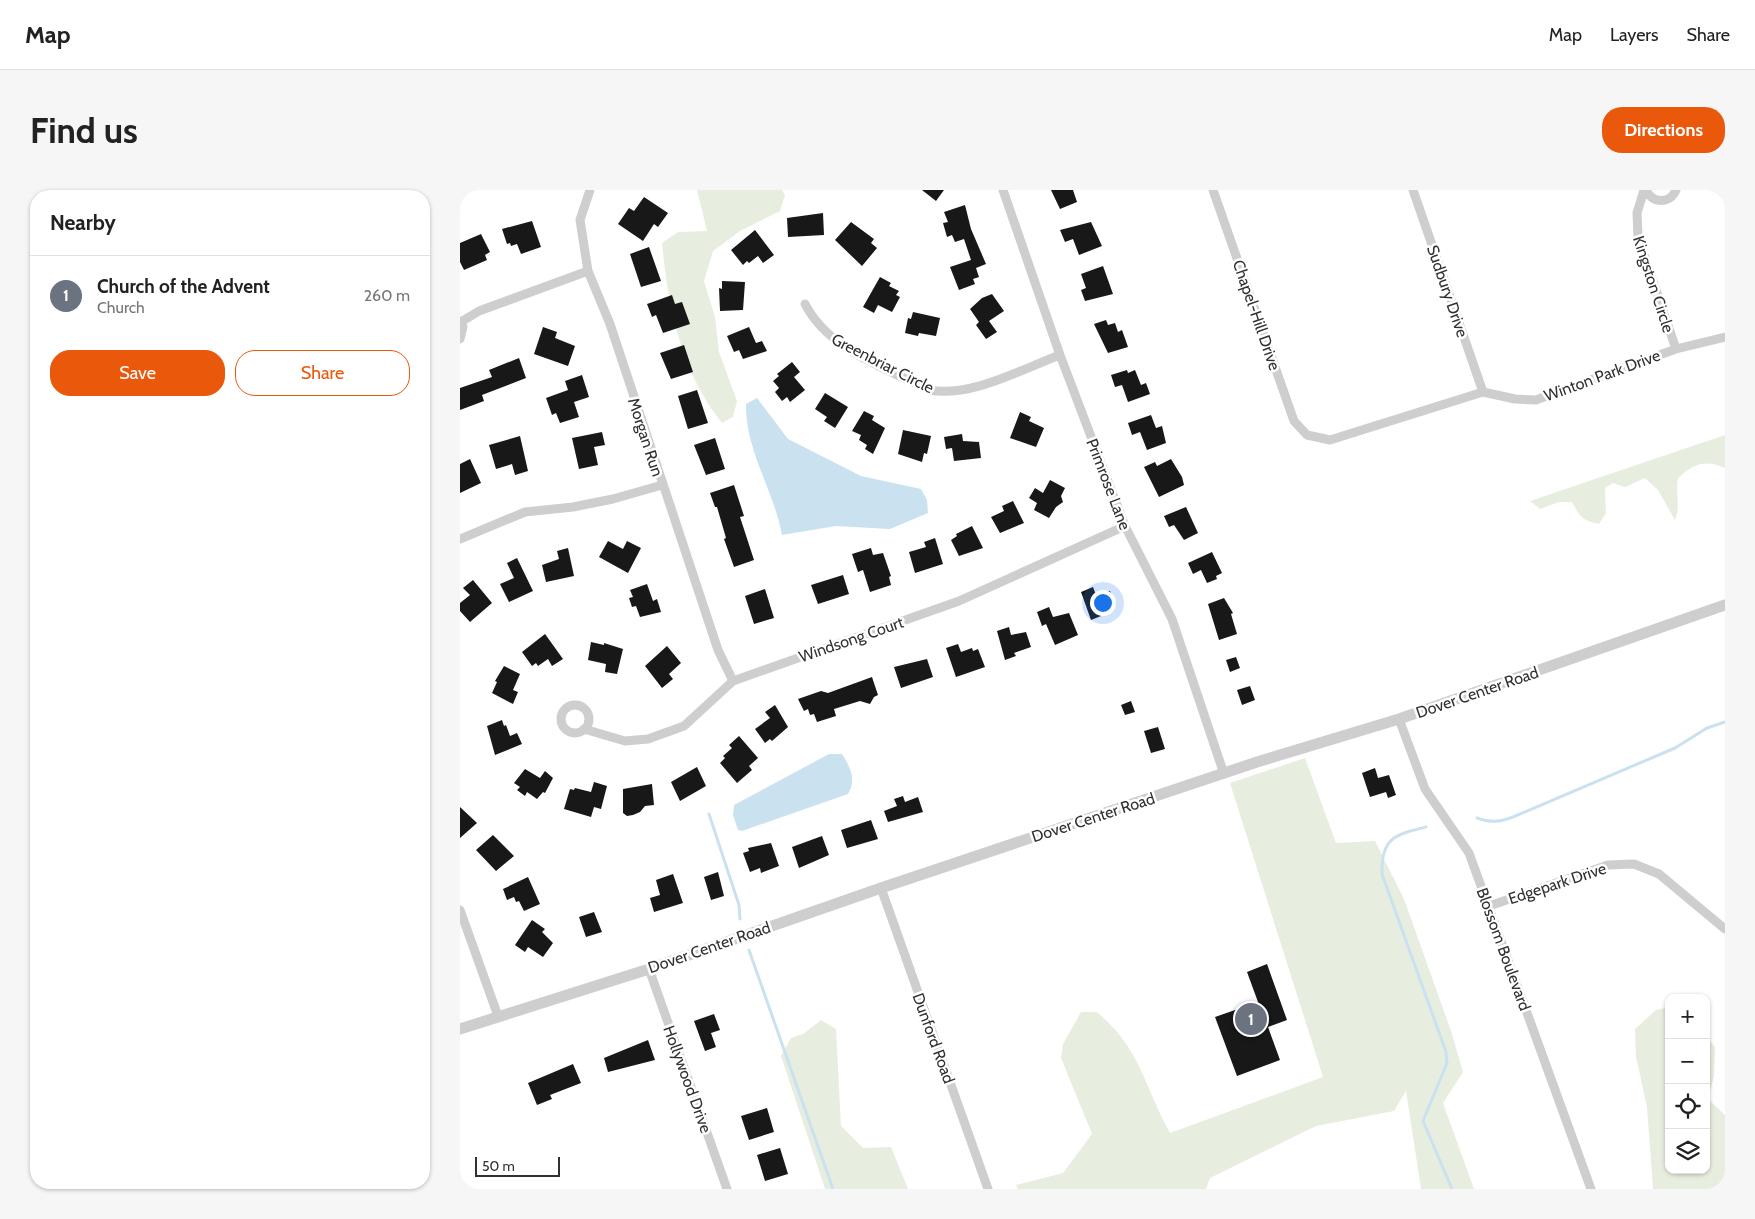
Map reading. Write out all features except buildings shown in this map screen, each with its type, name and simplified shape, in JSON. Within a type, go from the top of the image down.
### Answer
[{"type":"street","name":"Morgan Run","points":[[590,190],[580,220],[588,271],[610,324],[718,650],[733,681]]},
{"type":"street","name":"Primrose Lane","points":[[1003,190],[1060,355],[1125,526],[1172,620],[1224,774]]},
{"type":"street","name":"Chapel-Hill Drive","points":[[1213,190],[1294,422],[1307,435]]},
{"type":"street","name":"Sudbury Drive","points":[[1413,190],[1483,392]]},
{"type":"street","name":"Kingston Circle","points":[[1676,190],[1672,197],[1662,201],[1652,198],[1645,190],[1637,213],[1638,237],[1676,349]]},
{"type":"street","points":[[460,339],[463,327],[461,321],[480,311],[588,271]]},
{"type":"street","name":"Greenbriar Circle","points":[[805,304],[813,320],[831,338],[929,390],[946,394],[980,385],[1060,355]]},
{"type":"street","name":"Winton Park Drive","points":[[1307,435],[1330,440],[1483,392],[1515,399],[1536,400],[1676,349],[1725,337]]},
{"type":"street","points":[[460,540],[525,512],[605,501],[662,485]]},
{"type":"street","name":"Windsong Court","points":[[584,729],[626,742],[648,740],[684,726],[733,681],[959,601],[1125,526]]},
{"type":"street","name":"Dover Center Road","points":[[460,1029],[649,969],[881,888],[1224,774],[1399,719],[1725,605]]},
{"type":"street","name":"Blossom Boulevard","points":[[1399,719],[1425,789],[1469,852],[1592,1189]]},
{"type":"street","name":"Edgepark Drive","points":[[1488,906],[1608,865],[1634,864],[1658,874],[1725,929]]},
{"type":"street","name":"Dunford Road","points":[[881,888],[988,1189]]},
{"type":"street","points":[[460,910],[498,1016]]},
{"type":"street","name":"Hollywood Drive","points":[[649,969],[727,1189]]},
{"type":"green space","points":[[697,190],[782,190],[785,195],[780,211],[740,231],[713,251],[704,281],[715,317],[719,352],[737,401],[733,417],[722,423],[696,382],[679,338],[668,291],[662,243],[678,232],[707,231]]},
{"type":"green space","points":[[1725,435],[1725,468],[1718,465],[1700,464],[1689,469],[1678,478],[1678,509],[1675,520],[1658,490],[1645,478],[1625,487],[1613,483],[1605,488],[1606,513],[1599,524],[1582,517],[1572,502],[1559,502],[1540,509],[1530,501]]},
{"type":"green space","points":[[1305,758],[1336,843],[1375,841],[1404,899],[1451,1031],[1463,1072],[1443,1103],[1474,1189],[1421,1189],[1406,1091],[1394,1111],[1316,1126],[1210,1178],[1206,1189],[1018,1189],[1016,1185],[1063,1173],[1092,1134],[1061,1058],[1063,1044],[1081,1012],[1097,1012],[1123,1040],[1133,1054],[1170,1133],[1323,1077],[1230,783]]},
{"type":"green space","points":[[1665,1008],[1665,1174],[1710,1174],[1710,1101],[1725,1115],[1725,1189],[1653,1189],[1647,1107],[1636,1057],[1635,1029],[1656,1010]]},
{"type":"green space","points":[[821,1020],[836,1029],[841,1126],[863,1148],[891,1147],[908,1189],[825,1189],[781,1056],[791,1038],[803,1034]]},
{"type":"green space","points":[[1710,1041],[1715,1047],[1714,1076],[1710,1091]]},
{"type":"water","points":[[757,398],[788,439],[861,476],[921,489],[927,500],[928,513],[890,529],[836,526],[782,535],[773,502],[750,438],[746,404]]},
{"type":"water","points":[[829,754],[842,754],[848,764],[852,783],[848,794],[742,831],[738,830],[733,815],[734,805]]},
{"type":"waterway","points":[[1477,818],[1495,821],[1513,817],[1675,748],[1707,728],[1725,722]]},
{"type":"waterway","points":[[709,814],[739,905],[740,919]]},
{"type":"waterway","points":[[1426,827],[1398,836],[1387,845],[1382,862],[1382,874],[1446,1052],[1447,1063],[1423,1121],[1452,1189]]},
{"type":"waterway","points":[[749,950],[833,1189]]},
{"type":"place","name":"Church of the Advent","points":[[1251,1019]]}]
